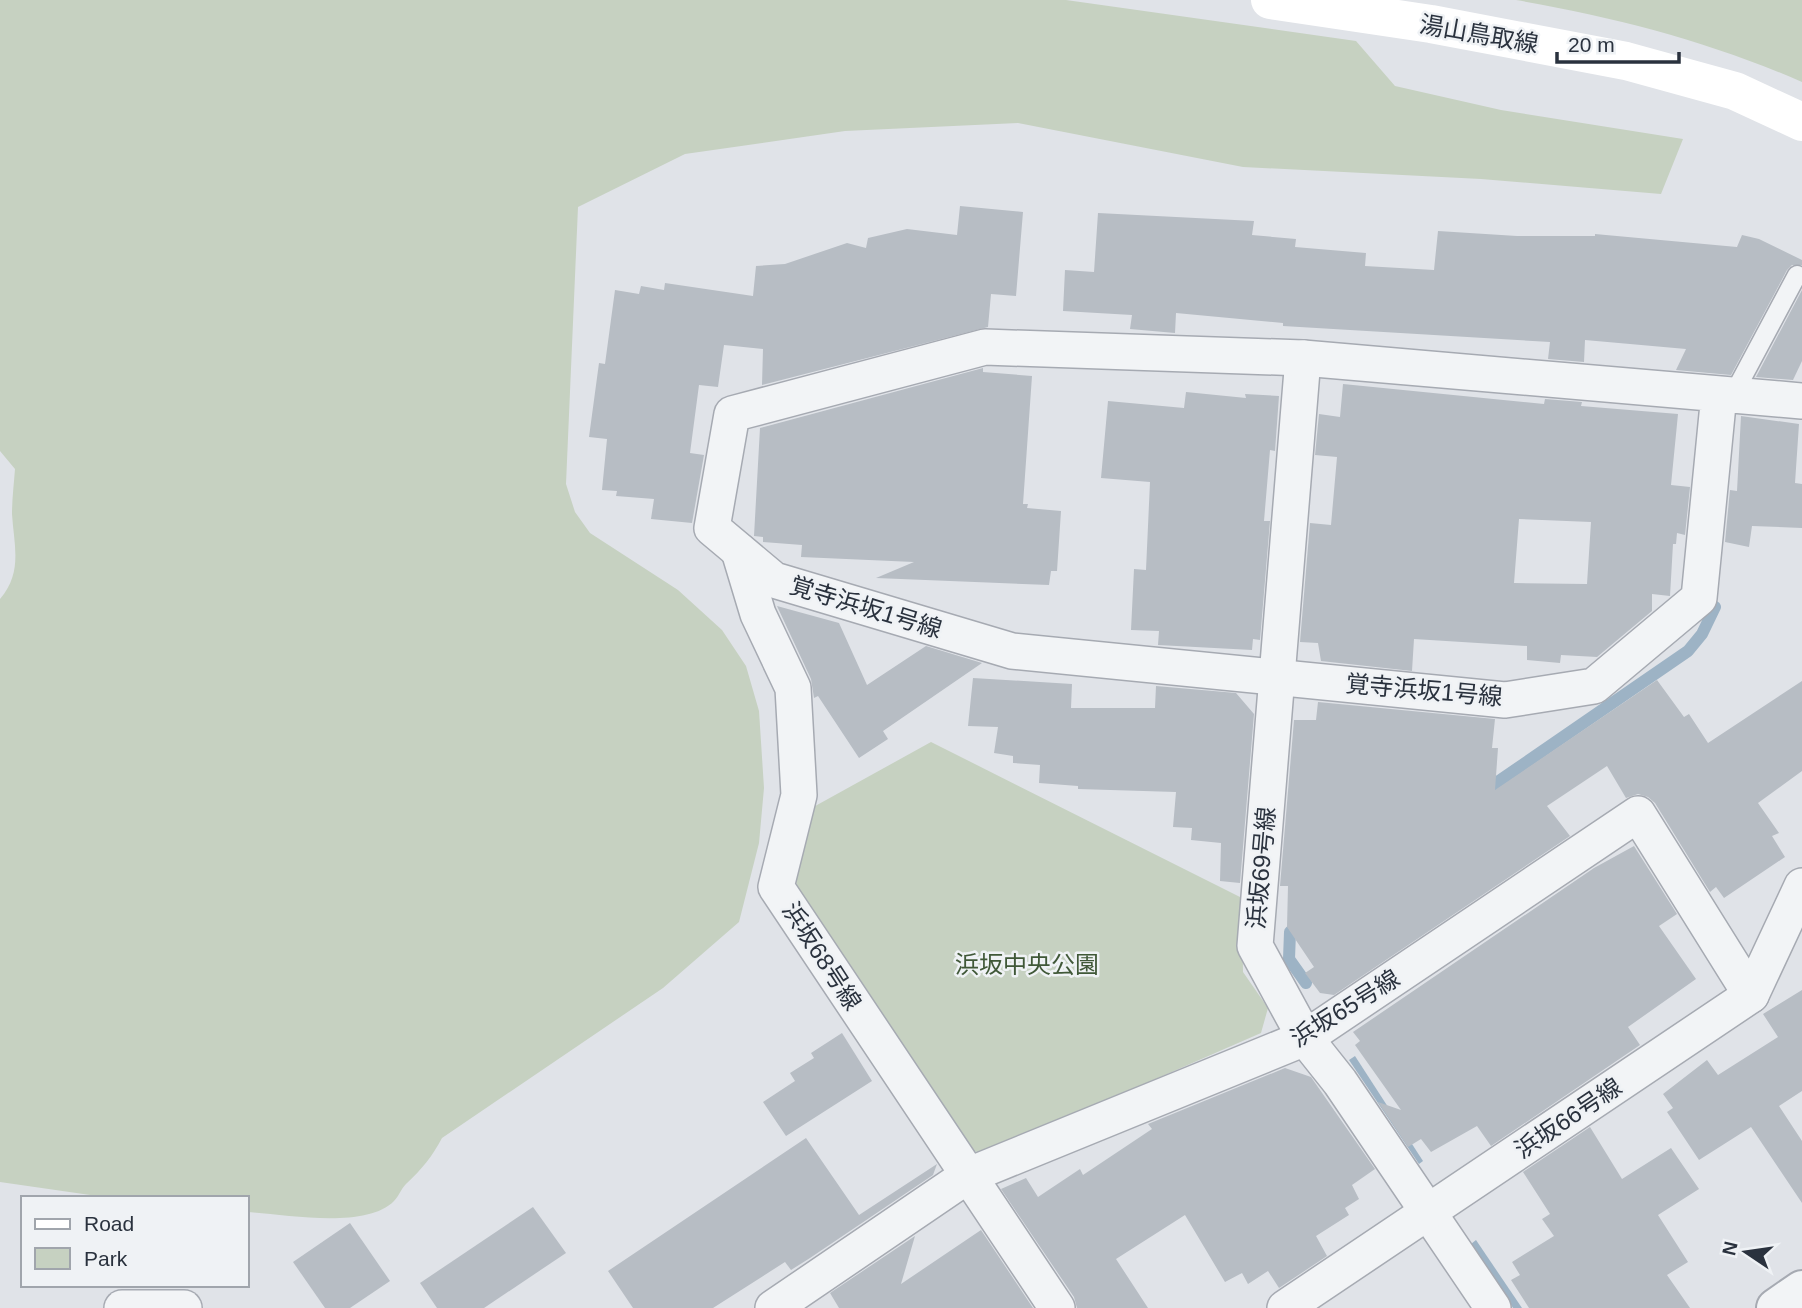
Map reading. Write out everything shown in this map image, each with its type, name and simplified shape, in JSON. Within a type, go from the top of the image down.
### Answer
[{"type":"main road","name":"湯山鳥取線","points":[[1270,0],[1431,24],[1626,61],[1735,92],[1802,122]]},
{"type":"street","name":"覚寺浜坂1号線","points":[[1726,394],[1699,598],[1594,685],[1505,700],[1012,651],[774,580],[712,528],[732,414],[985,347],[1303,358],[1726,394],[1802,401]]},
{"type":"street","name":"浜坂69号線","points":[[1303,358],[1255,946],[1305,1038],[1340,1082],[1493,1308]]},
{"type":"street","name":"浜坂68号線","points":[[739,551],[758,614],[793,688],[799,795],[776,887],[1057,1308]]},
{"type":"street","name":"浜坂65号線","points":[[773,1308],[967,1176],[1305,1038],[1639,814],[1751,995]]},
{"type":"street","points":[[1751,995],[1802,886]]},
{"type":"street","name":"浜坂66号線","points":[[1285,1308],[1751,995]]},
{"type":"street","points":[[1776,1308],[1802,1290]]},
{"type":"street","points":[[122,1308],[184,1308]]},
{"type":"lane","points":[[1726,394],[1797,275]]},
{"type":"green space","points":[[0,0],[1066,0],[1356,41],[1395,86],[1501,110],[1683,139],[1661,194],[1481,179],[1243,167],[1018,123],[845,131],[685,154],[578,207],[566,484],[575,512],[590,533],[678,590],[722,630],[746,666],[759,711],[764,788],[759,843],[739,922],[663,988],[442,1138],[394,1201],[381,1210],[364,1215],[324,1218],[248,1212],[248,1196],[97,1196],[0,1182],[0,599],[12,579],[14,569],[12,514],[15,469],[0,451]]},
{"type":"green space","points":[[1516,0],[1802,0],[1802,82],[1733,55],[1662,32],[1590,14]]},
{"type":"green space","name":"浜坂中央公園","points":[[931,742],[1242,898],[1243,972],[1268,1008],[1261,1033],[984,1154],[957,1146],[799,903],[795,874],[808,810]]},
{"type":"water","points":[[1355,1056],[1423,1161],[1419,1164],[1349,1060]]},
{"type":"water","points":[[1476,1240],[1522,1308],[1513,1308],[1471,1244]]},
{"type":"building","points":[[960,206],[1023,212],[1016,296],[991,294],[988,327],[762,385],[763,349],[724,345],[718,387],[699,385],[690,453],[704,455],[692,523],[651,519],[654,499],[616,496],[617,491],[602,490],[607,439],[589,437],[599,363],[605,364],[615,290],[639,294],[641,286],[664,290],[665,283],[753,296],[756,266],[785,264],[847,243],[866,248],[868,238],[907,229],[957,235]]},
{"type":"building","points":[[1098,213],[1254,221],[1252,235],[1296,239],[1295,247],[1366,253],[1365,266],[1434,270],[1438,231],[1517,236],[1595,234],[1737,247],[1742,235],[1759,239],[1802,260],[1802,265],[1792,265],[1787,270],[1731,375],[1676,370],[1686,349],[1585,340],[1584,362],[1548,359],[1550,342],[1283,326],[1283,323],[1176,313],[1175,333],[1130,329],[1132,315],[1063,311],[1065,270],[1094,272]]},
{"type":"building","points":[[1802,290],[1802,361],[1793,380],[1756,377]]},
{"type":"building","points":[[983,368],[983,372],[1032,376],[1023,504],[1028,504],[1027,508],[1061,511],[1057,571],[1051,571],[1049,585],[876,578],[914,562],[801,557],[802,545],[763,542],[763,537],[754,536],[760,428]]},
{"type":"building","points":[[1343,384],[1544,404],[1545,399],[1582,402],[1581,406],[1678,414],[1671,485],[1690,487],[1685,535],[1677,533],[1676,544],[1673,544],[1670,596],[1652,594],[1652,611],[1597,657],[1561,655],[1560,663],[1527,660],[1527,646],[1414,639],[1412,671],[1321,661],[1318,643],[1300,642],[1310,523],[1331,525],[1337,457],[1315,455],[1319,414],[1340,417]],"holes":[[[1519,519],[1591,522],[1587,584],[1514,583]]]},
{"type":"building","points":[[1186,392],[1246,398],[1245,394],[1279,396],[1275,451],[1270,450],[1264,521],[1270,521],[1260,640],[1253,639],[1252,650],[1158,645],[1159,631],[1131,630],[1134,569],[1146,570],[1150,482],[1101,478],[1108,401],[1184,408]]},
{"type":"building","points":[[1741,416],[1799,424],[1795,483],[1802,484],[1802,528],[1752,526],[1749,547],[1725,542],[1730,490],[1737,491]]},
{"type":"building","points":[[777,606],[839,623],[867,685],[926,646],[982,663],[883,731],[888,739],[859,758],[818,696],[814,698],[811,679]]},
{"type":"building","points":[[973,678],[1072,684],[1071,708],[1155,708],[1156,686],[1236,693],[1254,714],[1240,883],[1220,881],[1221,843],[1191,840],[1192,828],[1173,827],[1176,792],[1078,789],[1078,786],[1039,783],[1040,765],[1013,763],[1013,756],[994,753],[998,727],[968,726]]},
{"type":"building","points":[[1657,680],[1684,717],[1689,714],[1708,743],[1802,681],[1802,771],[1758,803],[1779,833],[1772,836],[1785,857],[1724,898],[1716,887],[1710,892],[1655,803],[1638,794],[1626,798],[1607,766],[1547,806],[1570,836],[1334,995],[1320,993],[1305,973],[1314,967],[1287,927],[1288,886],[1280,886],[1294,720],[1316,720],[1318,702],[1495,719],[1492,748],[1498,748],[1495,790]]},
{"type":"building","points":[[1634,846],[1677,914],[1659,926],[1696,979],[1628,1027],[1640,1045],[1491,1146],[1477,1126],[1431,1152],[1421,1139],[1408,1147],[1378,1102],[1401,1110],[1355,1045],[1360,1041],[1353,1032],[1594,868]]},
{"type":"building","points":[[1802,990],[1802,1091],[1779,1106],[1802,1141],[1802,1203],[1751,1127],[1699,1160],[1667,1112],[1673,1108],[1663,1094],[1707,1060],[1718,1075],[1778,1037],[1763,1014]]},
{"type":"building","points":[[842,1033],[872,1081],[786,1136],[763,1102],[795,1081],[790,1073],[814,1058],[811,1053]]},
{"type":"building","points":[[1285,1068],[1311,1077],[1375,1169],[1352,1185],[1359,1199],[1345,1208],[1349,1215],[1316,1236],[1327,1256],[1279,1288],[1268,1271],[1248,1284],[1242,1273],[1225,1282],[1185,1215],[1116,1259],[1148,1308],[1077,1308],[1074,1297],[1001,1189],[1026,1178],[1038,1197],[1080,1169],[1083,1175],[1152,1129],[1148,1124]]},
{"type":"building","points":[[1590,1127],[1622,1179],[1671,1148],[1699,1189],[1658,1215],[1688,1262],[1667,1275],[1690,1308],[1529,1308],[1511,1280],[1520,1275],[1512,1262],[1554,1236],[1542,1219],[1550,1214],[1523,1172]]},
{"type":"building","points":[[806,1138],[859,1215],[937,1164],[933,1175],[810,1258],[791,1270],[785,1262],[713,1308],[633,1308],[608,1271]]},
{"type":"building","points":[[533,1207],[566,1253],[484,1308],[437,1308],[420,1283]]},
{"type":"building","points":[[350,1223],[390,1281],[350,1308],[325,1308],[293,1262]]},
{"type":"building","points":[[981,1230],[1033,1308],[839,1308],[830,1293],[915,1236],[901,1284]]},
{"type":"waterway","points":[[1483,792],[1688,651],[1702,634],[1715,607]]},
{"type":"waterway","points":[[1301,923],[1290,932],[1289,959],[1306,983]]}]
